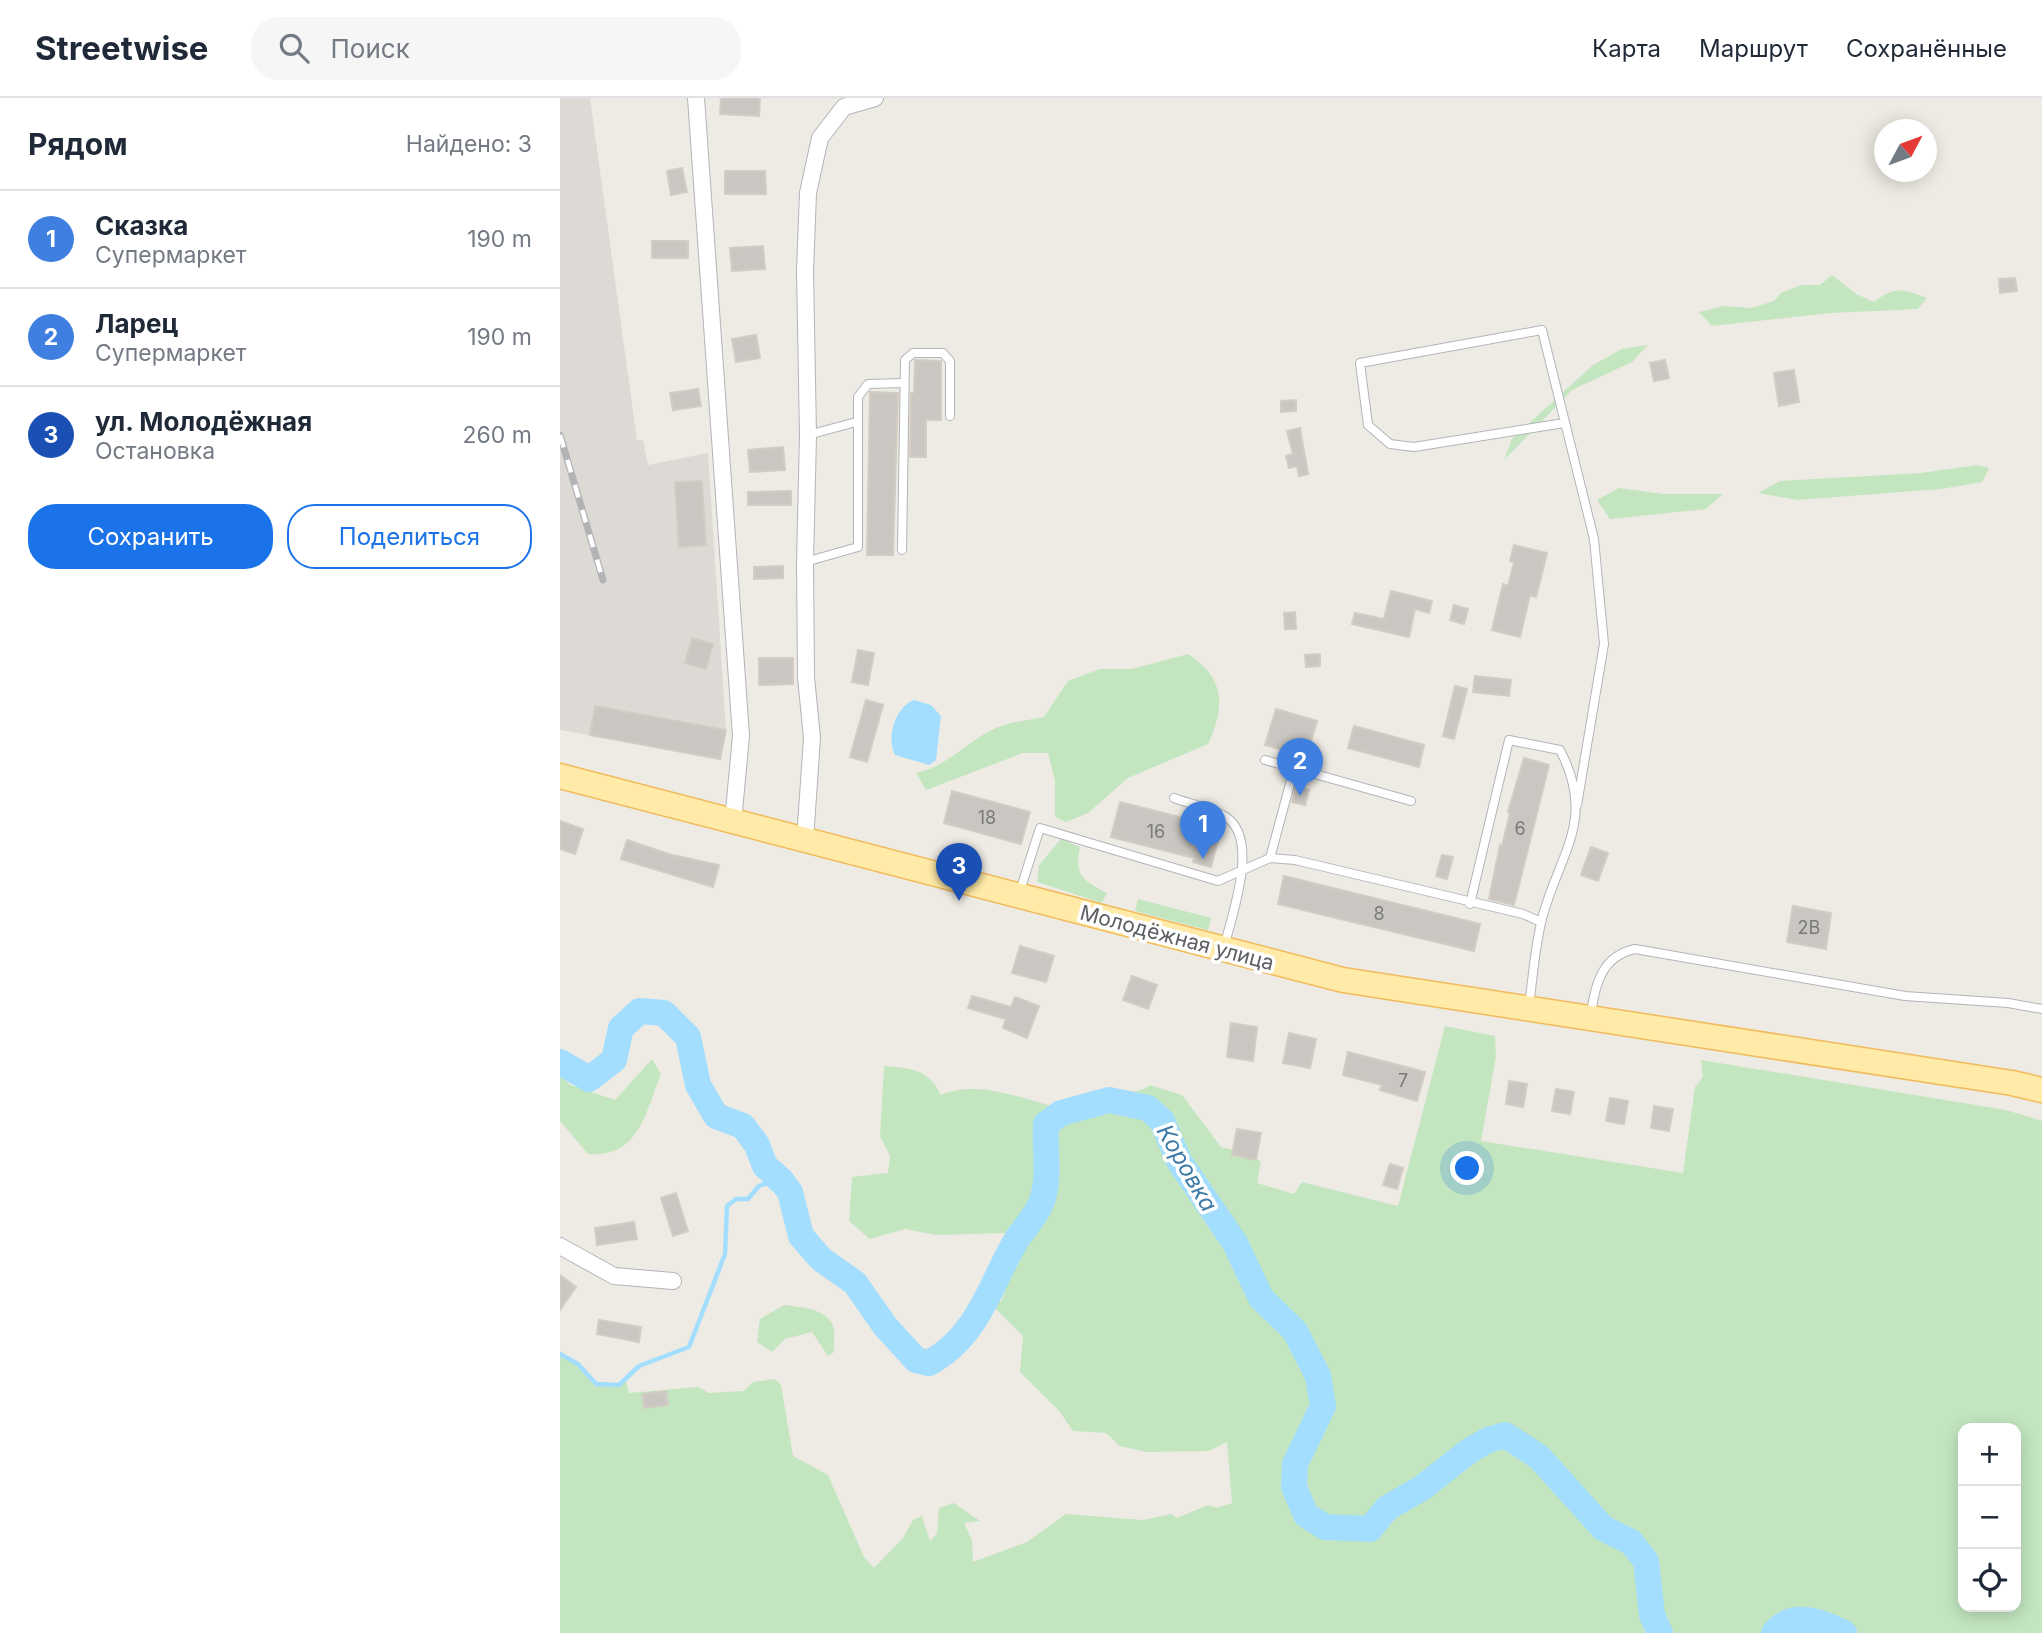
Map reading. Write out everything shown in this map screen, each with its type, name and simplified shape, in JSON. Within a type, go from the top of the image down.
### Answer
[{"type":"main road","name":"Молодёжная улица","points":[[560,776],[1343,980],[1529,1011],[2012,1083],[2042,1090]]},
{"type":"street","points":[[696,98],[741,736],[733,821]]},
{"type":"street","points":[[806,840],[812,738],[806,677],[805,562],[808,435],[805,271],[808,193],[820,138],[844,107],[875,98]]},
{"type":"street","points":[[560,1246],[614,1276],[673,1281]]},
{"type":"lane","points":[[1529,1011],[1541,922],[1568,853],[1604,644],[1594,539],[1542,330],[1360,363],[1368,425],[1390,444],[1414,447],[1564,423]]},
{"type":"lane","points":[[902,550],[905,360],[913,353],[943,353],[950,361],[950,416]]},
{"type":"lane","points":[[805,562],[858,547],[856,422],[861,389],[868,384],[904,383]]},
{"type":"lane","points":[[808,435],[856,422]]},
{"type":"lane","points":[[1470,904],[1509,740],[1560,750],[1571,771],[1577,805]]},
{"type":"lane","points":[[1265,760],[1411,801]]},
{"type":"lane","points":[[1270,858],[1294,769]]},
{"type":"lane","points":[[1174,798],[1227,818],[1243,838],[1242,871],[1224,951]]},
{"type":"lane","points":[[1019,897],[1040,828],[1218,881],[1270,858],[1295,860],[1470,904],[1513,912],[1541,922]]},
{"type":"lane","points":[[1590,1020],[1594,988],[1600,975],[1615,957],[1635,949],[1905,996],[2008,1003],[2042,1009]]},
{"type":"shaded area","points":[[560,98],[590,98],[637,440],[643,440],[648,465],[708,453],[726,730],[720,759],[560,730]]},
{"type":"green space","points":[[1832,275],[1856,294],[1874,302],[1888,293],[1900,290],[1927,298],[1918,309],[1831,313],[1712,326],[1699,312],[1724,306],[1751,308],[1774,301],[1781,293],[1802,285],[1820,285]]},
{"type":"green space","points":[[1648,345],[1632,362],[1572,390],[1504,460],[1512,439],[1593,365],[1622,349]]},
{"type":"green space","points":[[1978,465],[1989,468],[1982,482],[1941,489],[1797,500],[1758,493],[1780,481],[1921,473]]},
{"type":"green space","points":[[1619,488],[1663,494],[1723,494],[1706,509],[1610,519],[1597,500]]},
{"type":"green space","points":[[1188,654],[1210,673],[1219,694],[1217,717],[1208,744],[1128,778],[1088,813],[1066,822],[1055,817],[1055,781],[1048,753],[1023,753],[926,790],[916,773],[947,760],[996,728],[1044,717],[1068,681],[1100,669],[1132,669]]},
{"type":"green space","points":[[1061,839],[1080,847],[1080,871],[1086,880],[1107,893],[1102,903],[1037,882],[1039,865]]},
{"type":"green space","points":[[1138,899],[1211,918],[1208,930],[1135,911]]},
{"type":"green space","points":[[1445,1026],[1495,1036],[1496,1056],[1481,1141],[1683,1173],[1695,1087],[1703,1077],[1701,1060],[2006,1110],[2042,1121],[2042,1633],[560,1633],[560,1354],[578,1364],[596,1384],[619,1385],[626,1381],[629,1393],[698,1387],[709,1393],[744,1391],[753,1382],[775,1379],[781,1385],[793,1456],[828,1475],[864,1557],[874,1568],[903,1538],[913,1520],[922,1516],[930,1541],[937,1533],[939,1508],[954,1503],[980,1521],[964,1523],[972,1540],[973,1562],[1027,1542],[1066,1514],[1143,1520],[1171,1514],[1177,1518],[1208,1505],[1217,1508],[1232,1503],[1227,1442],[1209,1451],[1147,1452],[1120,1446],[1106,1433],[1073,1431],[1059,1411],[1020,1372],[1023,1336],[988,1301],[1001,1302],[1024,1238],[1007,1233],[936,1235],[905,1229],[870,1239],[849,1221],[852,1177],[888,1173],[890,1156],[880,1136],[884,1066],[918,1071],[931,1080],[941,1095],[955,1090],[987,1090],[1066,1110],[1090,1095],[1133,1092],[1150,1085],[1182,1095],[1221,1147],[1233,1150],[1233,1155],[1261,1161],[1257,1183],[1294,1194],[1302,1182],[1398,1206]]},
{"type":"green space","points":[[652,1059],[661,1074],[638,1130],[619,1149],[588,1154],[560,1121],[560,1074],[570,1085],[615,1100]]},
{"type":"green space","points":[[784,1305],[814,1310],[826,1317],[834,1329],[834,1352],[828,1356],[812,1332],[785,1339],[772,1352],[757,1342],[760,1319]]},
{"type":"water","points":[[914,700],[931,705],[941,716],[936,760],[929,765],[895,755],[892,748],[892,732],[897,716]]},
{"type":"building","points":[[721,98],[760,98],[759,116],[720,114]]},
{"type":"building","points":[[682,168],[687,192],[671,195],[667,171]]},
{"type":"building","points":[[725,171],[765,171],[766,194],[725,194]]},
{"type":"building","points":[[652,241],[688,241],[688,258],[652,258]]},
{"type":"building","points":[[763,246],[765,269],[732,271],[730,248]]},
{"type":"building","points":[[2015,278],[2017,291],[2000,293],[1999,279]]},
{"type":"building","points":[[756,335],[760,358],[736,362],[732,339]]},
{"type":"building","points":[[915,360],[941,361],[941,420],[926,420],[926,457],[910,457],[911,393],[914,393]]},
{"type":"building","points":[[1665,360],[1669,378],[1654,381],[1650,363]]},
{"type":"building","points":[[1794,370],[1799,402],[1779,406],[1774,373]]},
{"type":"building","points":[[698,389],[701,406],[673,410],[670,393]]},
{"type":"building","points":[[870,392],[898,393],[893,555],[867,555]]},
{"type":"building","points":[[1296,400],[1296,411],[1281,412],[1281,401]]},
{"type":"building","points":[[1300,428],[1308,474],[1299,476],[1297,466],[1289,468],[1286,456],[1293,454],[1287,431]]},
{"type":"building","points":[[783,447],[785,470],[750,472],[748,450]]},
{"type":"building","points":[[702,481],[706,545],[679,547],[675,482]]},
{"type":"building","points":[[791,491],[791,505],[748,505],[748,492]]},
{"type":"building","points":[[1514,545],[1547,553],[1536,597],[1530,595],[1520,637],[1492,630],[1503,584],[1508,586],[1514,562],[1510,561]]},
{"type":"building","points":[[783,566],[783,578],[754,579],[754,567]]},
{"type":"building","points":[[1391,591],[1432,601],[1429,613],[1415,609],[1409,637],[1352,624],[1355,613],[1384,619]]},
{"type":"building","points":[[1454,605],[1468,609],[1464,624],[1450,620]]},
{"type":"building","points":[[1295,612],[1296,629],[1285,629],[1284,613]]},
{"type":"building","points":[[692,638],[713,644],[706,669],[685,663]]},
{"type":"building","points":[[858,650],[874,653],[868,685],[852,682]]},
{"type":"building","points":[[1320,654],[1320,666],[1306,667],[1305,655]]},
{"type":"building","points":[[759,658],[793,658],[793,684],[759,685]]},
{"type":"building","points":[[1475,676],[1511,680],[1509,696],[1473,692]]},
{"type":"building","points":[[1455,686],[1467,689],[1454,739],[1443,736]]},
{"type":"building","points":[[866,700],[883,705],[867,762],[850,757]]},
{"type":"building","points":[[595,706],[726,730],[720,759],[590,735]]},
{"type":"building","points":[[1276,709],[1317,721],[1306,757],[1265,745]]},
{"type":"building","points":[[1354,726],[1424,745],[1419,767],[1348,748]]},
{"type":"building","points":[[1524,758],[1549,765],[1514,905],[1489,899],[1500,845],[1502,846],[1510,813],[1508,812]]},
{"type":"building","points":[[1296,787],[1309,790],[1305,805],[1292,802]]},
{"type":"building","points":[[952,791],[1030,812],[1021,844],[944,823]]},
{"type":"building","points":[[1120,802],[1203,823],[1202,828],[1220,833],[1211,867],[1193,862],[1194,858],[1111,837]]},
{"type":"building","points":[[560,821],[583,829],[575,854],[560,849]]},
{"type":"building","points":[[627,840],[672,855],[719,865],[713,887],[621,859]]},
{"type":"building","points":[[1591,847],[1608,853],[1598,881],[1581,875]]},
{"type":"building","points":[[1442,855],[1453,857],[1447,879],[1436,876]]},
{"type":"building","points":[[1284,876],[1480,924],[1474,951],[1278,904]]},
{"type":"building","points":[[1793,906],[1831,913],[1826,949],[1787,942]]},
{"type":"building","points":[[1020,946],[1054,956],[1046,982],[1012,973]]},
{"type":"building","points":[[1132,976],[1157,985],[1148,1009],[1123,1000]]},
{"type":"building","points":[[972,996],[1011,1007],[1015,997],[1039,1006],[1027,1038],[1003,1028],[1006,1019],[968,1008]]},
{"type":"building","points":[[1231,1023],[1257,1027],[1253,1061],[1227,1057]]},
{"type":"building","points":[[1289,1033],[1316,1039],[1310,1068],[1283,1063]]},
{"type":"building","points":[[1348,1052],[1425,1072],[1417,1101],[1380,1090],[1382,1085],[1343,1075]]},
{"type":"building","points":[[1509,1081],[1527,1084],[1523,1107],[1506,1104]]},
{"type":"building","points":[[1556,1089],[1574,1092],[1570,1114],[1552,1111]]},
{"type":"building","points":[[1610,1098],[1628,1101],[1624,1124],[1606,1121]]},
{"type":"building","points":[[1654,1106],[1673,1109],[1669,1131],[1651,1128]]},
{"type":"building","points":[[1237,1129],[1261,1133],[1256,1160],[1232,1155]]},
{"type":"building","points":[[1390,1164],[1403,1168],[1397,1189],[1383,1185]]},
{"type":"building","points":[[676,1193],[688,1231],[673,1236],[661,1198]]},
{"type":"building","points":[[634,1222],[637,1239],[597,1245],[595,1228]]},
{"type":"building","points":[[560,1275],[576,1287],[560,1310]]},
{"type":"building","points":[[599,1320],[641,1327],[639,1342],[597,1334]]},
{"type":"building","points":[[666,1391],[668,1405],[644,1408],[642,1394]]},
{"type":"waterway","name":"Коровка","points":[[560,1062],[589,1079],[614,1060],[621,1028],[640,1011],[664,1013],[688,1037],[698,1085],[716,1116],[743,1126],[757,1145],[765,1166],[790,1192],[801,1236],[821,1259],[855,1283],[885,1326],[916,1360],[929,1363],[946,1352],[972,1324],[1017,1239],[1039,1208],[1046,1184],[1046,1124],[1061,1113],[1109,1100],[1148,1108],[1162,1121],[1179,1161],[1235,1243],[1261,1298],[1295,1331],[1318,1376],[1323,1406],[1295,1464],[1294,1487],[1306,1515],[1325,1527],[1370,1529],[1387,1508],[1422,1488],[1469,1451],[1488,1440],[1505,1435],[1539,1457],[1603,1528],[1631,1542],[1646,1561],[1652,1615],[1660,1633]]},
{"type":"waterway","points":[[560,1354],[578,1364],[596,1384],[619,1385],[639,1366],[689,1347],[725,1254],[727,1206],[736,1199],[748,1199],[759,1186],[767,1183],[773,1189],[781,1189],[781,1180]]},
{"type":"waterway","name":"Коровка","points":[[1774,1633],[1782,1626],[1798,1620],[1817,1622],[1844,1633]]},
{"type":"railway","points":[[560,435],[603,580]]},
{"type":"place","name":"Ларец","points":[[1300,796]]},
{"type":"place","name":"Сказка","points":[[1203,859]]},
{"type":"place","name":"ул. Молодёжная","points":[[959,901]]}]
